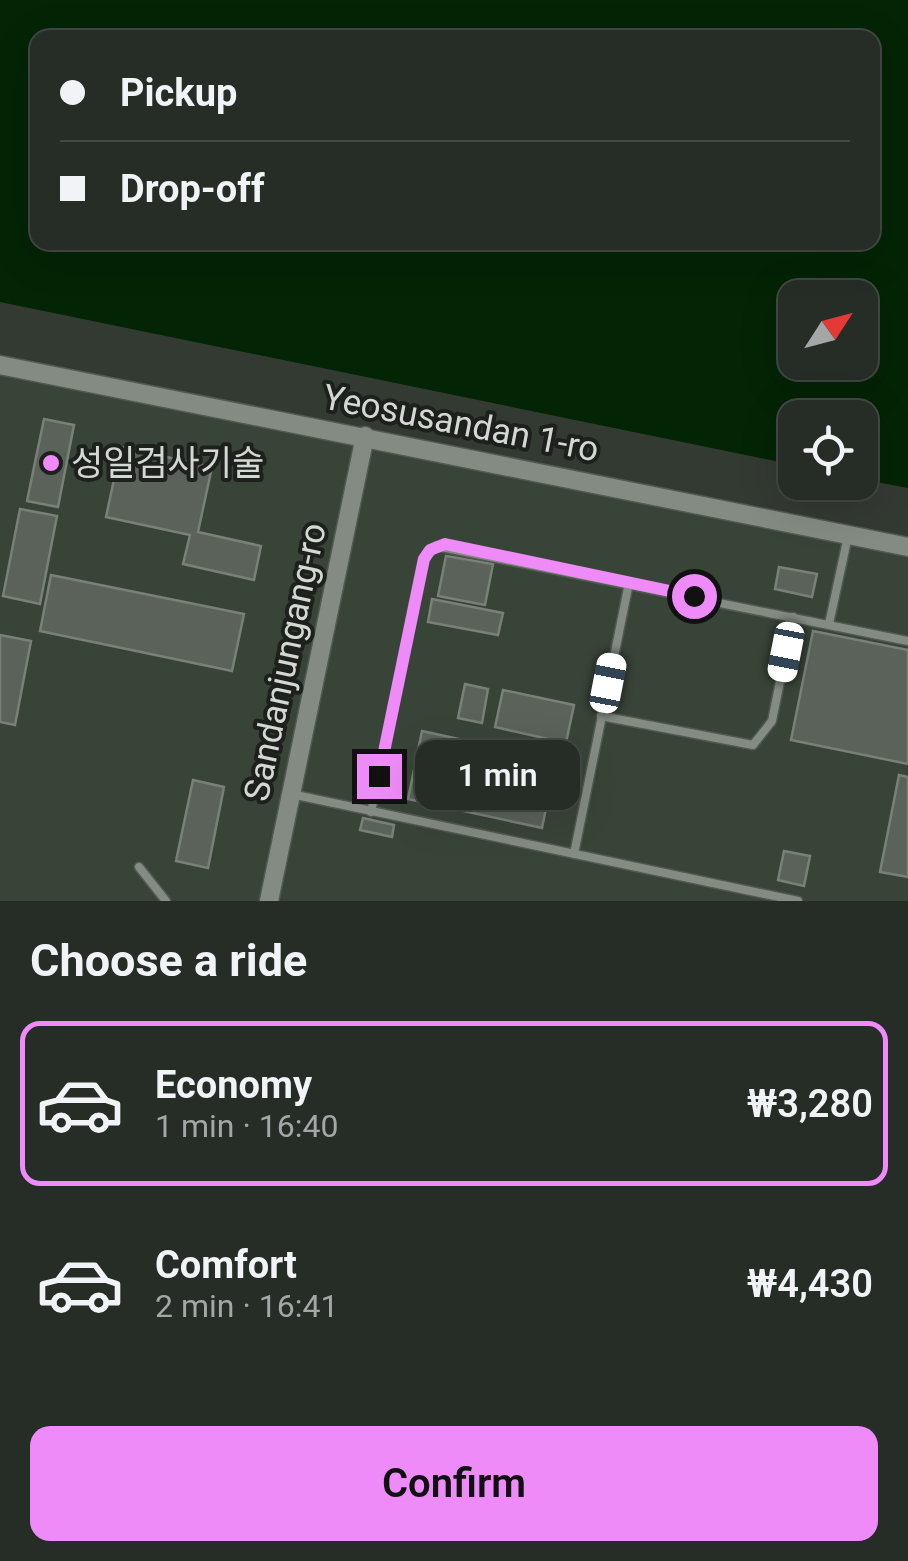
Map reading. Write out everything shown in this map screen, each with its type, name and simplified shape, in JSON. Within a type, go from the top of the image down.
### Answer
[{"type":"street","name":"Yeosusandan 1-ro","points":[[0,365],[908,547]]},
{"type":"street","name":"Sandanjungang-ro","points":[[268,901],[365,436]]},
{"type":"lane","points":[[829,624],[848,535]]},
{"type":"lane","points":[[372,812],[424,559],[430,550],[445,544],[908,641]]},
{"type":"lane","points":[[574,854],[628,582]]},
{"type":"lane","points":[[602,716],[753,745],[766,734],[772,720],[794,617]]},
{"type":"lane","points":[[290,794],[798,901]]},
{"type":"lane","points":[[140,867],[166,901]]},
{"type":"shaded area","points":[[0,0],[908,0],[908,488],[878,482],[878,400],[778,400],[778,462],[0,302]]},
{"type":"shaded area","points":[[0,365],[908,547],[908,901],[0,901]]},
{"type":"building","name":"성일검사기술","points":[[44,419],[74,425],[58,507],[27,501]]},
{"type":"building","points":[[121,447],[212,467],[198,532],[261,546],[254,580],[183,564],[190,535],[106,517]]},
{"type":"building","points":[[20,509],[57,516],[40,604],[3,596]]},
{"type":"building","points":[[446,556],[493,564],[485,605],[438,596]]},
{"type":"building","points":[[779,567],[817,574],[812,597],[775,589]]},
{"type":"building","points":[[51,575],[244,614],[232,671],[40,631]]},
{"type":"building","points":[[432,599],[503,613],[498,635],[428,622]]},
{"type":"building","points":[[813,631],[908,650],[908,764],[791,740]]},
{"type":"building","points":[[0,635],[31,641],[15,725],[0,722]]},
{"type":"building","points":[[465,684],[488,689],[482,723],[458,718]]},
{"type":"building","points":[[503,690],[574,705],[566,743],[495,727]]},
{"type":"building","points":[[422,731],[556,760],[542,828],[408,799]]},
{"type":"building","points":[[899,775],[908,777],[908,877],[880,872]]},
{"type":"building","points":[[193,780],[224,787],[208,868],[176,861]]},
{"type":"building","points":[[363,818],[394,825],[392,837],[360,830]]},
{"type":"building","points":[[784,851],[810,856],[804,886],[778,880]]},
{"type":"place","name":"성일검사기술","points":[[51,463]]},
{"type":"route","points":[[379,776],[424,559],[433,548],[445,544],[694,596]]}]
